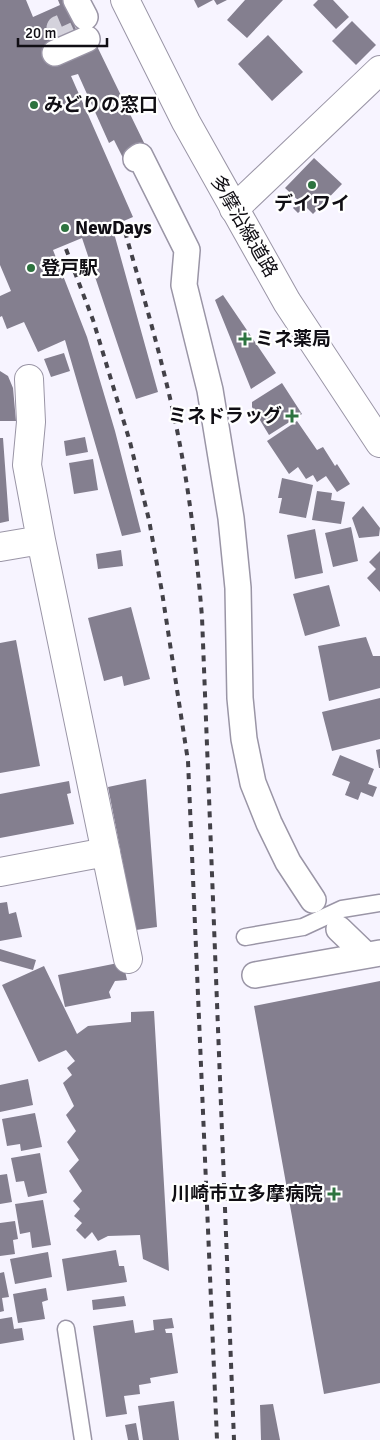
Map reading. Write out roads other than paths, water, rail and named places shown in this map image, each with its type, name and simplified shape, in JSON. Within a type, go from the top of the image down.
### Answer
[{"type":"street","name":"多摩沿線道路","points":[[125,0],[186,122],[287,302],[380,443]]},
{"type":"street","points":[[55,53],[83,19]]},
{"type":"street","points":[[234,209],[380,70]]},
{"type":"street","points":[[136,158],[140,156],[187,250],[184,285],[210,390],[231,518],[238,588],[240,698],[244,739],[253,783],[269,823],[288,862],[313,900]]},
{"type":"street","points":[[29,379],[31,422],[28,465],[41,540],[128,959]]},
{"type":"street","points":[[0,547],[41,540]]},
{"type":"street","points":[[0,872],[106,852]]},
{"type":"street","points":[[340,930],[373,954]]},
{"type":"street","points":[[255,975],[373,954]]},
{"type":"lane","points":[[245,936],[303,927],[342,909],[380,903]]},
{"type":"lane","points":[[66,1329],[83,1440]]},
{"type":"tunnel","points":[[68,48],[59,28],[85,17]]},
{"type":"railway","points":[[125,232],[154,335],[176,425],[190,507],[200,590],[234,1440]]},
{"type":"railway","points":[[66,249],[93,320],[130,442],[149,520],[188,761],[217,1440]]},
{"type":"place","name":"みどりの窓口","points":[[34,105]]},
{"type":"place","name":"デイワイ","points":[[312,185]]},
{"type":"place","name":"NewDays","points":[[65,228]]},
{"type":"place","name":"登戸駅","points":[[31,268]]},
{"type":"place","name":"ミネ薬局","points":[[245,339]]},
{"type":"place","name":"ミネドラッグ","points":[[292,416]]},
{"type":"place","name":"川崎市立多摩病院","points":[[334,1194]]}]
